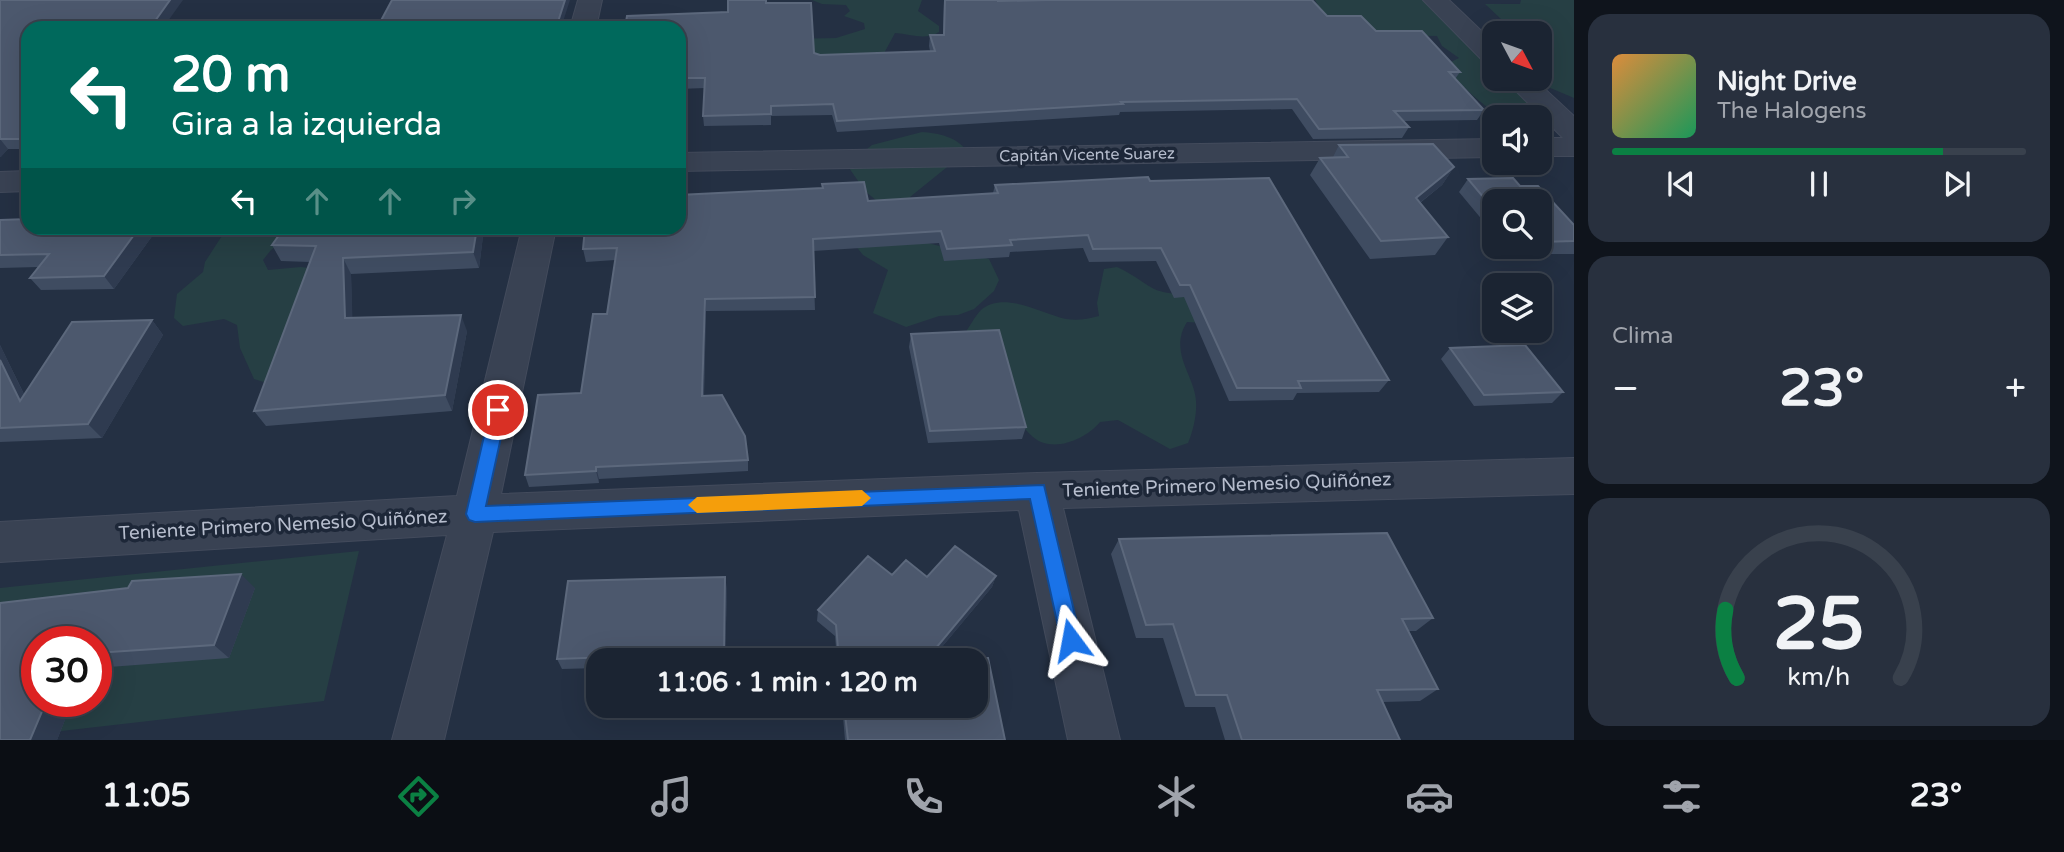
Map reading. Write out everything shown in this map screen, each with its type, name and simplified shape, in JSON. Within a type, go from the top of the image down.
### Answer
[{"type":"street","points":[[585,21],[590,0]]},
{"type":"street","points":[[1434,0],[1482,46]]},
{"type":"street","points":[[1531,91],[1574,132]]},
{"type":"street","points":[[1552,147],[1574,147]]},
{"type":"street","name":"Capitán Vicente Suarez","points":[[686,162],[1482,148]]},
{"type":"street","points":[[0,182],[21,181]]},
{"type":"street","points":[[418,740],[475,514],[537,235]]},
{"type":"street","name":"Teniente Primero Nemesio Quiñónez","points":[[0,542],[475,514],[1037,491],[1574,476]]},
{"type":"street","points":[[1037,491],[1094,740]]},
{"type":"green space","points":[[812,0],[922,0],[918,11],[939,26],[939,32],[923,37],[895,33],[882,57],[816,60],[788,39],[836,38],[865,29],[864,23],[844,16],[850,11],[846,5],[822,4]]},
{"type":"green space","points":[[1315,0],[1436,0],[1432,9],[1482,33],[1482,91],[1533,91],[1541,105],[1485,105],[1445,65],[1459,58],[1442,46],[1437,36],[1386,35],[1363,25],[1324,16]]},
{"type":"green space","points":[[1521,0],[1574,0],[1574,98],[1552,89],[1552,21],[1503,21],[1485,4],[1520,4]]},
{"type":"green space","points":[[922,132],[947,137],[958,142],[967,151],[910,197],[910,217],[928,243],[989,259],[999,280],[994,291],[974,309],[958,315],[939,316],[906,327],[873,313],[888,270],[863,255],[855,245],[883,206],[865,191],[847,165],[872,145]]},
{"type":"green space","points":[[222,235],[292,235],[271,250],[263,260],[268,270],[301,267],[330,271],[270,384],[254,379],[240,348],[237,325],[224,319],[183,326],[174,318],[177,294],[203,272],[205,262]]},
{"type":"green space","points":[[1117,267],[1166,293],[1191,293],[1221,324],[1187,322],[1182,333],[1181,354],[1196,401],[1194,423],[1188,443],[1170,449],[1118,420],[1100,422],[1086,434],[1069,442],[1041,442],[1024,428],[1015,416],[965,333],[981,310],[990,304],[1001,302],[1023,305],[1066,319],[1099,316],[1097,303],[1104,269]]},
{"type":"green space","points":[[359,551],[324,701],[0,738],[0,588]]},
{"type":"building","points":[[0,0],[170,0],[155,21],[21,21],[21,139],[0,139]]},
{"type":"building","points":[[392,0],[565,0],[558,21],[381,21]]},
{"type":"building","points":[[728,0],[811,3],[814,53],[820,55],[935,51],[930,35],[944,35],[945,0],[1312,0],[1327,16],[1361,16],[1376,31],[1422,31],[1460,72],[1449,72],[1482,110],[1394,111],[1409,127],[1319,129],[1297,99],[1121,102],[1123,104],[837,121],[833,104],[771,106],[771,114],[703,116],[705,78],[686,78],[686,21],[626,21],[627,16],[728,12]]},
{"type":"building","points":[[1433,144],[1454,167],[1416,198],[1448,237],[1381,241],[1320,158],[1348,157],[1339,145]]},
{"type":"building","points":[[1148,177],[1150,181],[1269,178],[1389,380],[1298,381],[1301,388],[1237,388],[1190,285],[1180,285],[1161,248],[1093,249],[1088,235],[1010,240],[1012,245],[947,249],[941,231],[813,239],[815,297],[705,299],[702,396],[722,395],[745,436],[748,460],[596,467],[596,471],[525,475],[538,395],[581,393],[593,314],[607,314],[617,248],[583,249],[584,235],[686,235],[686,195],[823,188],[822,184],[864,182],[868,201],[998,193],[995,185]]},
{"type":"building","points":[[1513,178],[1520,186],[1538,186],[1541,189],[1482,189],[1482,196],[1468,179]]},
{"type":"building","points":[[1552,201],[1574,225],[1574,241],[1552,242]]},
{"type":"building","points":[[21,219],[21,235],[134,235],[104,276],[30,278],[49,254],[0,255],[0,220]]},
{"type":"building","points":[[279,235],[476,235],[473,252],[343,258],[345,318],[461,315],[445,395],[254,411],[316,246],[272,245]]},
{"type":"building","points":[[152,320],[88,424],[0,428],[0,360],[20,401],[72,322]]},
{"type":"building","points":[[999,330],[1026,427],[930,431],[911,334]]},
{"type":"building","points":[[1525,345],[1563,392],[1484,395],[1450,348]]},
{"type":"building","points":[[1387,533],[1433,618],[1402,619],[1438,689],[1377,690],[1400,740],[1242,740],[1227,695],[1196,695],[1173,624],[1146,625],[1119,539]]},
{"type":"building","points":[[955,546],[996,576],[936,648],[838,648],[836,625],[818,610],[868,556],[892,575],[906,560],[927,577]]},
{"type":"building","points":[[241,574],[214,645],[112,652],[112,626],[21,626],[21,717],[40,717],[30,740],[0,740],[0,603],[128,588],[132,581]]},
{"type":"building","points":[[725,577],[724,648],[586,648],[586,658],[557,659],[568,581]]},
{"type":"building","points":[[988,658],[1005,740],[848,740],[845,718],[988,718]]},
{"type":"slow traffic","points":[[697,505],[862,498]]},
{"type":"route","points":[[498,410],[475,514],[1037,491],[1071,640]]}]
